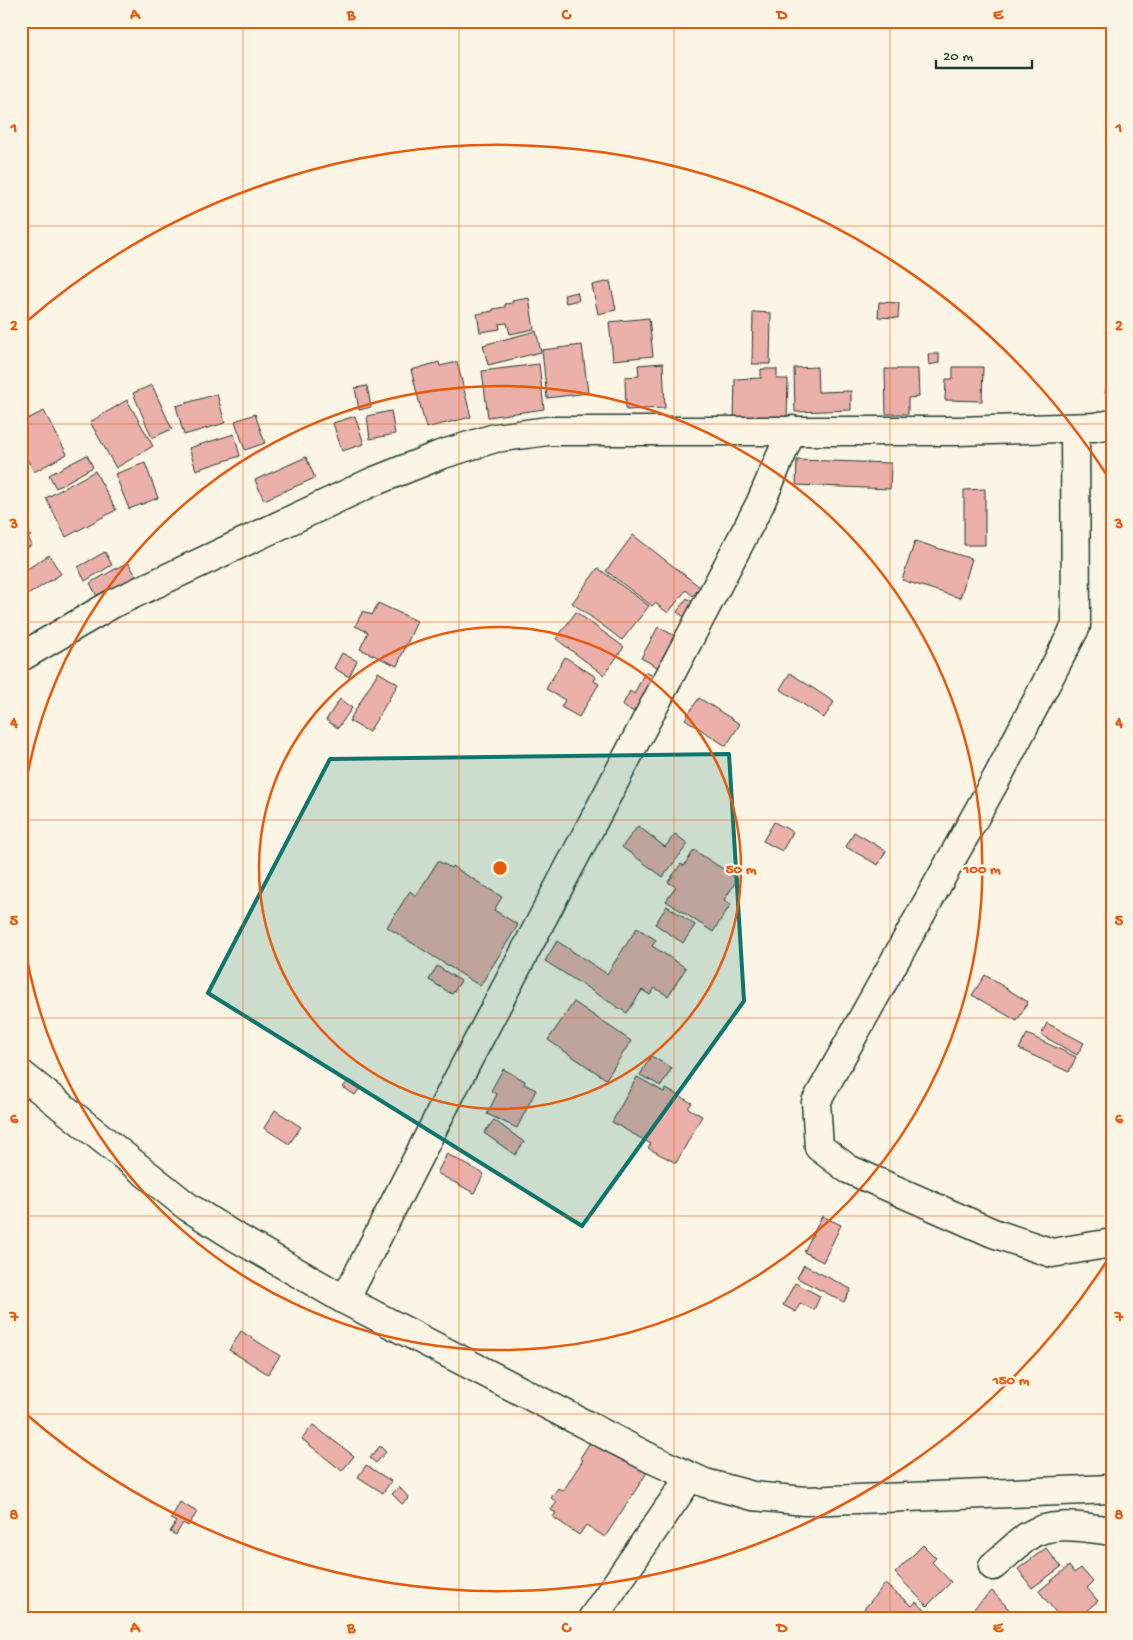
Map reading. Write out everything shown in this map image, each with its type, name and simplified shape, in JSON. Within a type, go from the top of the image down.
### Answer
[{"type":"street","points":[[21,656],[112,604],[370,483],[440,455],[495,438],[548,430],[957,431],[1075,428],[1112,424]]},
{"type":"street","points":[[1075,428],[1076,626],[999,774],[816,1102],[818,1147],[848,1169],[993,1233],[1052,1253],[1112,1242]]},
{"type":"street","points":[[345,1300],[458,1078],[760,504],[792,430]]},
{"type":"street","points":[[21,1074],[188,1207],[234,1236],[345,1300],[652,1460],[705,1483],[753,1496],[805,1501],[1112,1489]]},
{"type":"street","points":[[592,1619],[690,1477]]},
{"type":"street","points":[[993,1566],[1029,1535],[1050,1527],[1076,1527],[1112,1531]]},
{"type":"highlighted area","points":[[729,754],[744,1001],[582,1226],[208,993],[330,759]]},
{"type":"building","points":[[610,281],[616,310],[598,314],[592,285]]},
{"type":"building","points":[[577,292],[579,300],[566,303],[564,295]]},
{"type":"building","points":[[529,298],[534,329],[510,334],[507,323],[499,324],[500,329],[480,332],[477,314],[505,307],[505,304],[513,303],[512,301]]},
{"type":"building","points":[[879,302],[899,303],[898,318],[878,317]]},
{"type":"building","points":[[753,312],[771,313],[770,364],[752,364]]},
{"type":"building","points":[[649,318],[653,356],[613,360],[609,322]]},
{"type":"building","points":[[536,331],[541,352],[488,365],[483,345]]},
{"type":"building","points":[[582,345],[588,393],[547,398],[542,350]]},
{"type":"building","points":[[928,354],[939,354],[939,363],[929,365]]},
{"type":"building","points":[[439,362],[440,366],[457,362],[471,417],[426,428],[411,370]]},
{"type":"building","points":[[663,363],[665,408],[626,410],[625,377],[639,376],[638,365]]},
{"type":"building","points":[[539,364],[544,409],[488,417],[482,371]]},
{"type":"building","points":[[1112,366],[1112,395],[1105,393]]},
{"type":"building","points":[[817,367],[818,392],[851,391],[851,410],[795,412],[794,368]]},
{"type":"building","points":[[953,367],[983,367],[982,401],[945,400],[946,379],[953,379]]},
{"type":"building","points":[[761,369],[777,369],[777,379],[788,379],[787,421],[734,420],[735,379],[761,378]]},
{"type":"building","points":[[885,369],[918,369],[919,397],[908,398],[908,414],[886,414]]},
{"type":"building","points":[[152,385],[172,429],[152,438],[133,393]]},
{"type":"building","points":[[367,386],[371,407],[359,410],[355,388]]},
{"type":"building","points":[[217,394],[225,423],[184,435],[176,406]]},
{"type":"building","points":[[127,400],[153,446],[116,468],[90,422]]},
{"type":"building","points":[[44,411],[67,454],[34,472],[21,448],[21,422]]},
{"type":"building","points":[[391,411],[395,434],[370,439],[367,416]]},
{"type":"building","points":[[255,414],[265,443],[245,450],[235,421]]},
{"type":"building","points":[[355,416],[364,444],[342,451],[333,423]]},
{"type":"building","points":[[234,434],[240,456],[196,470],[189,448]]},
{"type":"building","points":[[87,455],[93,467],[56,488],[49,475]]},
{"type":"building","points":[[306,457],[315,478],[264,500],[255,480]]},
{"type":"building","points":[[797,460],[891,463],[890,489],[796,485]]},
{"type":"building","points":[[145,463],[158,498],[129,509],[115,474]]},
{"type":"building","points":[[95,471],[116,510],[66,537],[46,498]]},
{"type":"building","points":[[985,489],[985,545],[964,545],[964,490]]},
{"type":"building","points":[[21,519],[31,536],[28,537],[32,545],[21,551]]},
{"type":"building","points":[[633,535],[700,587],[693,596],[686,590],[668,613],[655,603],[652,606],[606,571]]},
{"type":"building","points":[[915,541],[972,559],[960,598],[902,580]]},
{"type":"building","points":[[105,552],[112,565],[85,581],[78,567]]},
{"type":"building","points":[[49,555],[61,574],[21,599],[21,573]]},
{"type":"building","points":[[128,562],[136,576],[98,598],[90,583]]},
{"type":"building","points":[[598,568],[649,606],[622,640],[572,603]]},
{"type":"building","points":[[687,598],[699,606],[689,620],[677,612]]},
{"type":"building","points":[[378,603],[417,621],[397,666],[360,649],[368,632],[355,626],[363,611],[372,615]]},
{"type":"building","points":[[576,612],[624,647],[604,675],[556,639]]},
{"type":"building","points":[[658,627],[683,640],[666,672],[641,658]]},
{"type":"building","points":[[342,653],[357,661],[349,677],[334,668]]},
{"type":"building","points":[[565,657],[596,677],[594,681],[599,684],[579,717],[561,707],[565,700],[546,689]]},
{"type":"building","points":[[378,672],[398,684],[369,732],[349,721]]},
{"type":"building","points":[[645,672],[660,679],[641,715],[622,706],[630,691],[634,694]]},
{"type":"building","points":[[790,673],[834,702],[824,718],[780,689]]},
{"type":"building","points":[[699,698],[740,724],[726,746],[685,719]]},
{"type":"building","points":[[340,699],[352,708],[338,728],[326,720]]},
{"type":"building","points":[[774,822],[793,832],[782,851],[763,841]]},
{"type":"building","points":[[638,826],[665,847],[675,834],[688,844],[663,877],[622,847]]},
{"type":"building","points":[[854,832],[886,851],[878,865],[846,847]]},
{"type":"building","points":[[694,850],[738,879],[724,900],[731,904],[713,932],[666,901],[676,887],[668,882],[681,864],[684,866]]},
{"type":"building","points":[[438,861],[451,868],[452,866],[502,897],[494,910],[518,925],[480,986],[387,927],[410,891],[416,896]]},
{"type":"building","points":[[667,906],[695,925],[683,943],[655,924]]},
{"type":"building","points":[[637,928],[656,940],[652,946],[686,968],[668,996],[655,988],[650,995],[642,990],[627,1013],[545,961],[557,941],[607,974]]},
{"type":"building","points":[[437,966],[461,981],[452,994],[429,980]]},
{"type":"building","points":[[985,975],[1028,1002],[1017,1021],[972,995]]},
{"type":"building","points":[[574,1002],[631,1041],[606,1079],[548,1040]]},
{"type":"building","points":[[1047,1023],[1084,1043],[1077,1055],[1041,1035]]},
{"type":"building","points":[[1027,1034],[1076,1057],[1069,1072],[1019,1049]]},
{"type":"building","points":[[651,1056],[672,1068],[661,1086],[640,1075]]},
{"type":"building","points":[[503,1069],[525,1081],[524,1084],[536,1090],[517,1128],[487,1114],[497,1094],[491,1091]]},
{"type":"building","points":[[637,1077],[664,1092],[666,1089],[692,1103],[688,1108],[702,1116],[676,1163],[648,1148],[651,1144],[612,1122]]},
{"type":"building","points":[[349,1080],[361,1087],[355,1095],[343,1087]]},
{"type":"building","points":[[275,1110],[301,1127],[289,1144],[264,1128]]},
{"type":"building","points":[[494,1120],[524,1142],[515,1155],[484,1133]]},
{"type":"building","points":[[447,1154],[484,1174],[474,1193],[437,1173]]},
{"type":"building","points":[[822,1216],[841,1225],[823,1262],[804,1252]]},
{"type":"building","points":[[804,1265],[851,1289],[844,1302],[797,1278]]},
{"type":"building","points":[[795,1283],[820,1296],[814,1310],[800,1303],[796,1312],[783,1305]]},
{"type":"building","points":[[241,1331],[280,1356],[268,1374],[229,1350]]},
{"type":"building","points":[[313,1425],[354,1456],[342,1471],[302,1439]]},
{"type":"building","points":[[596,1433],[650,1468],[605,1537],[586,1525],[579,1535],[553,1517],[556,1513],[551,1510],[557,1502],[551,1498],[558,1488],[563,1491],[583,1460],[580,1458]]},
{"type":"building","points":[[380,1446],[386,1452],[376,1463],[370,1458]]},
{"type":"building","points":[[366,1465],[391,1481],[383,1493],[358,1477]]},
{"type":"building","points":[[399,1487],[409,1498],[402,1504],[392,1494]]},
{"type":"building","points":[[180,1502],[197,1512],[188,1526],[183,1523],[176,1535],[170,1532],[176,1522],[171,1519]]},
{"type":"building","points":[[923,1545],[936,1558],[932,1562],[951,1582],[927,1606],[895,1573]]},
{"type":"building","points":[[1046,1548],[1061,1567],[1032,1588],[1018,1569]]},
{"type":"building","points":[[1069,1566],[1074,1573],[1081,1568],[1093,1582],[1087,1588],[1098,1601],[1076,1619],[1061,1619],[1039,1591]]},
{"type":"building","points":[[885,1584],[912,1606],[916,1602],[926,1611],[919,1619],[876,1619],[864,1609]]},
{"type":"building","points":[[992,1591],[1018,1619],[963,1619]]}]
